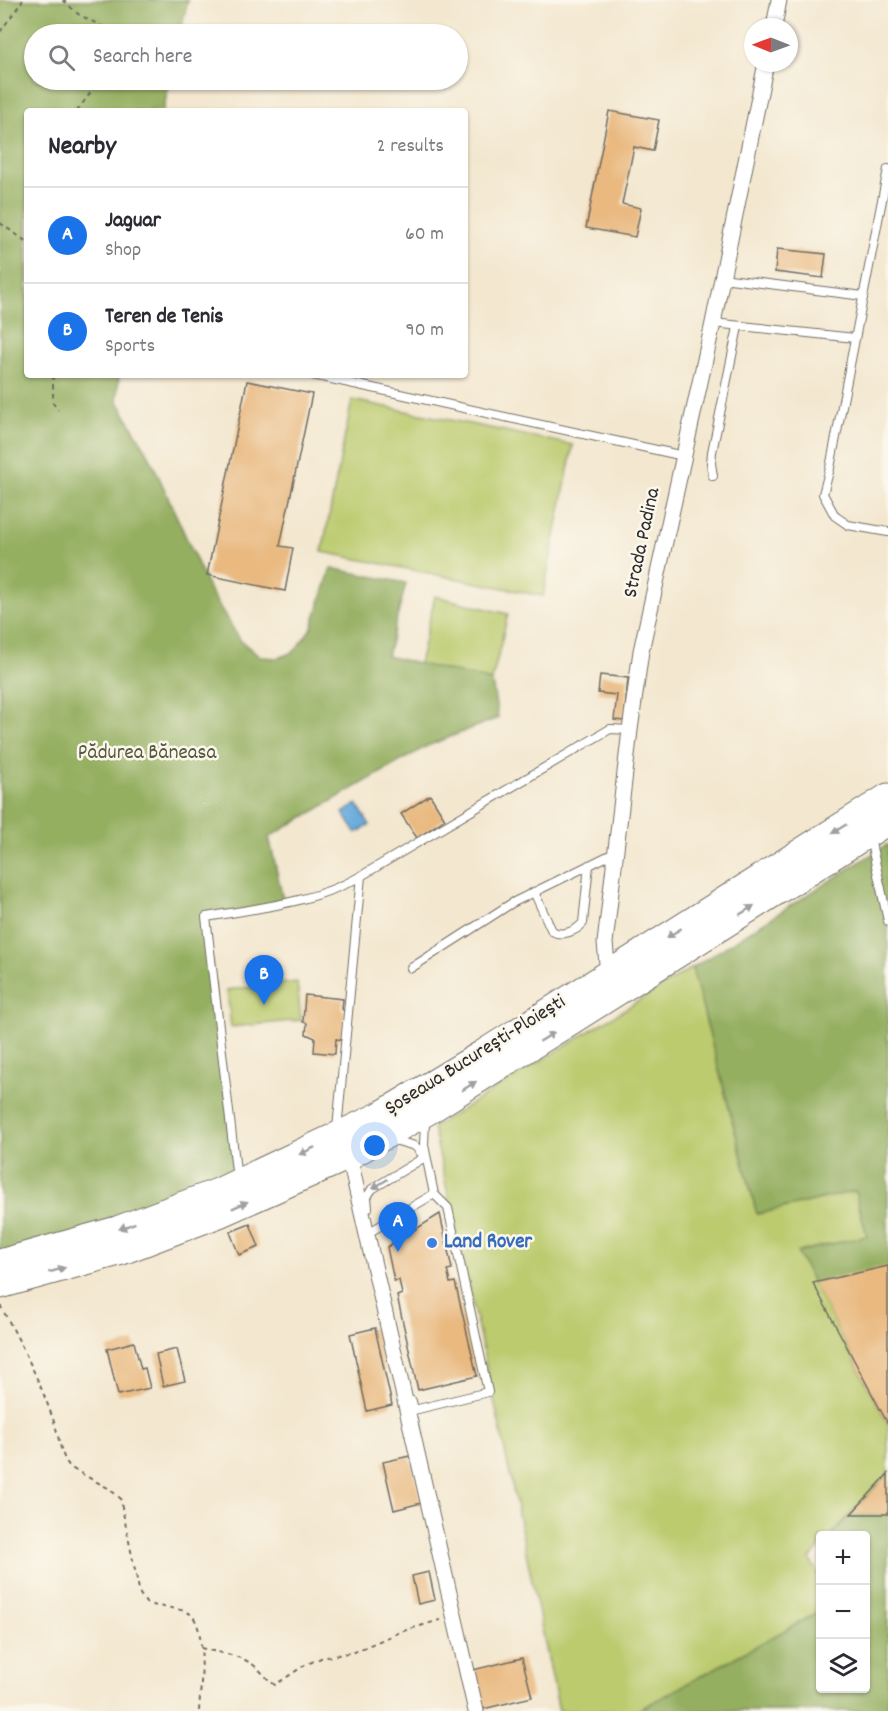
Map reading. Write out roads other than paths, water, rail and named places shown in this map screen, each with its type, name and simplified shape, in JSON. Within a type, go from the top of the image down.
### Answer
[{"type":"highway","name":"Șoseaua București-Ploiești","points":[[0,1285],[122,1251],[219,1214],[342,1147],[379,1116],[484,1053],[888,797]]},
{"type":"highway","name":"Șoseaua București-Ploiești","points":[[0,1263],[117,1230],[237,1183],[342,1147],[381,1138],[428,1111],[879,827]]},
{"type":"street","points":[[776,18],[779,0]]},
{"type":"street","name":"Strada Padina","points":[[608,974],[605,943],[641,651],[713,323],[764,72]]},
{"type":"street","points":[[342,1147],[476,1711]]},
{"type":"lane","points":[[888,169],[823,495],[835,516],[848,525],[888,532]]},
{"type":"lane","points":[[722,278],[863,296]]},
{"type":"lane","points":[[713,323],[855,338]]},
{"type":"lane","points":[[713,476],[712,452],[738,327]]},
{"type":"lane","points":[[327,378],[684,456]]},
{"type":"lane","points":[[237,1183],[206,917],[284,904],[338,889],[610,729],[630,730]]},
{"type":"lane","points":[[879,827],[888,921]]},
{"type":"lane","points":[[411,968],[512,903],[616,852]]},
{"type":"lane","points":[[534,892],[552,931],[559,934],[578,929],[584,923],[589,865]]},
{"type":"lane","points":[[342,1147],[361,876]]},
{"type":"lane","points":[[425,1157],[368,1193],[367,1200],[414,1410],[488,1392],[448,1208],[434,1194],[425,1157],[424,1128],[428,1111]]},
{"type":"lane","points":[[381,1138],[408,1143],[420,1150],[425,1157]]},
{"type":"lane","points":[[374,1230],[434,1194]]},
{"type":"water","points":[[357,804],[370,825],[356,833],[343,813]]},
{"type":"place","name":"Teren de Tenis","points":[[264,1005]]},
{"type":"place","name":"Land Rover","points":[[432,1243]]},
{"type":"place","name":"Jaguar","points":[[398,1252]]},
{"type":"park label","name":"Pădurea Băneasa","points":[[147,754]]}]
